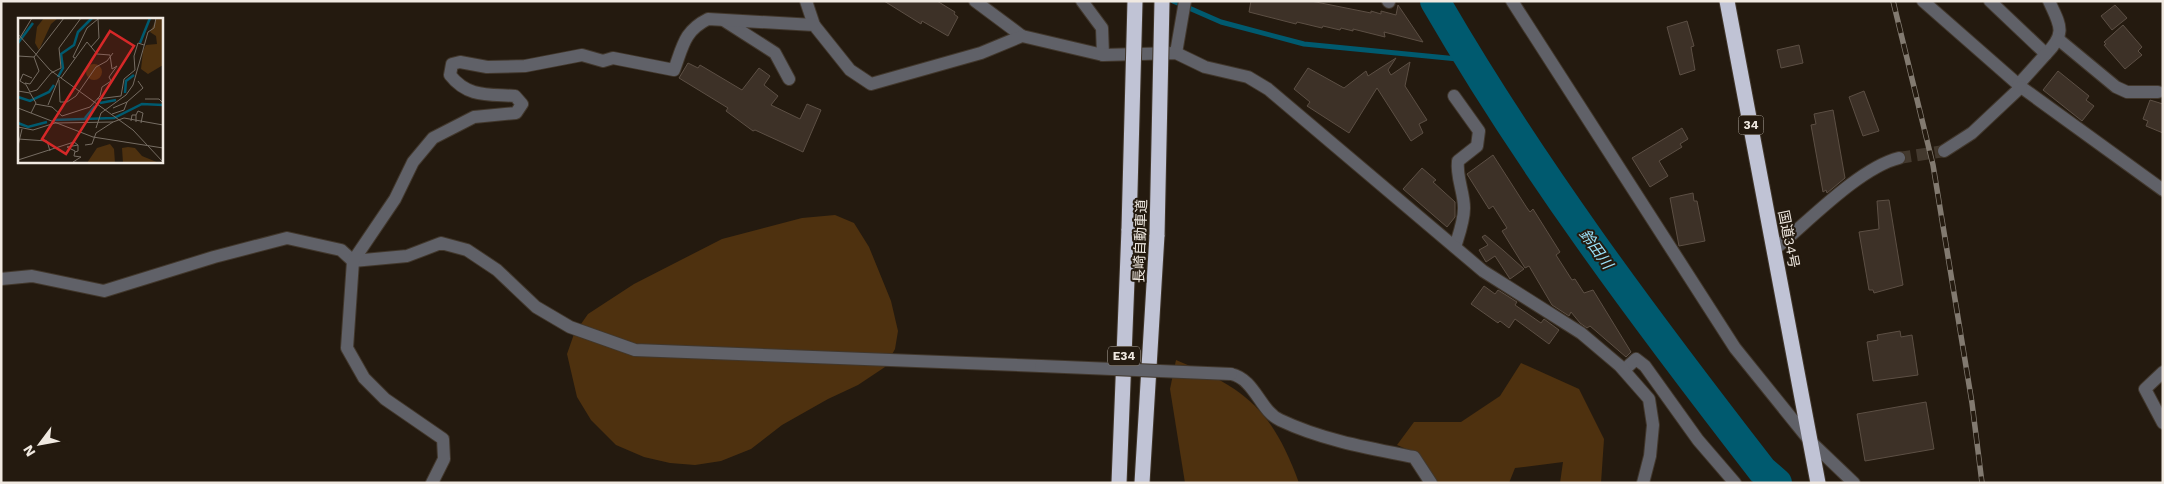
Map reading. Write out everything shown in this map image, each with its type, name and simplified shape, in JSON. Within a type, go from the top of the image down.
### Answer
[{"type":"highway","name":"長崎自動車道","points":[[1119,483],[1129,229],[1135,1]]},
{"type":"highway","name":"長崎自動車道","points":[[1142,483],[1157,235],[1162,1]]},
{"type":"highway","name":"国道34号","points":[[1727,1],[1818,483]]},
{"type":"street","points":[[806,1],[814,25],[850,70],[871,84],[982,53],[1022,36]]},
{"type":"street","points":[[975,1],[1022,36],[1103,55],[1176,53],[1205,67],[1248,77],[1268,89],[1483,271],[1581,333],[1624,370],[1649,399],[1653,425],[1650,456],[1643,483]]},
{"type":"street","points":[[1082,1],[1102,28],[1103,55]]},
{"type":"street","points":[[1176,53],[1185,1]]},
{"type":"street","points":[[1512,1],[1734,348],[1811,446],[1854,483]]},
{"type":"street","points":[[1923,1],[2020,86],[2160,183]]},
{"type":"street","points":[[1990,1],[2046,54]]},
{"type":"street","points":[[1944,151],[1972,133],[2020,86],[2057,43],[2061,27],[2049,1]]},
{"type":"street","points":[[432,483],[444,459],[443,439],[385,399],[364,378],[347,348],[353,261],[395,198],[413,162],[433,138],[474,117],[516,112],[522,104],[515,96],[474,93],[459,86],[450,75],[452,64],[460,62],[487,67],[525,66],[582,55],[603,61],[613,58],[674,70],[685,40],[694,26],[708,19],[814,25]]},
{"type":"street","points":[[722,20],[775,53],[789,79]]},
{"type":"street","points":[[2058,39],[2116,87],[2127,92],[2158,92]]},
{"type":"street","points":[[1454,96],[1479,131],[1477,146],[1458,161],[1457,171],[1465,207],[1463,224],[1455,246]]},
{"type":"street","points":[[1775,249],[1866,173],[1890,160],[1899,158]]},
{"type":"street","points":[[1,279],[32,276],[104,291],[214,257],[287,238],[342,250],[353,261]]},
{"type":"street","points":[[353,261],[407,256],[441,243],[467,250],[496,270],[536,307],[570,327],[636,350],[1231,374],[1241,376],[1277,419],[1340,442],[1414,457],[1431,483]]},
{"type":"street","points":[[1624,370],[1636,359],[1645,366],[1698,440],[1735,483]]},
{"type":"street","points":[[2163,372],[2145,389],[2163,423]]},
{"type":"shaded area","points":[[835,215],[854,223],[869,247],[891,301],[898,331],[895,349],[885,367],[858,385],[828,399],[782,425],[751,449],[721,461],[695,465],[670,463],[644,457],[616,445],[591,420],[577,397],[567,354],[574,334],[588,314],[634,284],[722,239],[802,218]]},
{"type":"shaded area","points":[[1176,360],[1221,381],[1239,392],[1254,405],[1278,437],[1299,483],[1185,483],[1170,389]]},
{"type":"shaded area","points":[[1521,363],[1579,389],[1604,439],[1601,483],[1560,483],[1563,462],[1515,468],[1509,483],[1436,483],[1413,452],[1397,445],[1414,422],[1461,422],[1500,396]]},
{"type":"building","points":[[884,1],[937,1],[955,12],[954,14],[958,17],[948,36],[922,21],[921,24]]},
{"type":"building","points":[[1251,1],[1311,1],[1371,13],[1371,11],[1381,14],[1381,11],[1396,15],[1398,5],[1423,42],[1384,32],[1385,37],[1353,29],[1353,31],[1341,28],[1340,30],[1297,22],[1296,24],[1249,12]]},
{"type":"building","points":[[2115,5],[2127,18],[2112,30],[2101,16]]},
{"type":"building","points":[[1687,21],[1694,46],[1691,47],[1695,70],[1680,75],[1667,27]]},
{"type":"building","points":[[2123,25],[2142,47],[2138,51],[2142,55],[2125,69],[2104,45],[2106,44],[2104,42]]},
{"type":"building","points":[[1799,45],[1803,63],[1781,68],[1777,50]]},
{"type":"building","points":[[1396,58],[1388,70],[1391,75],[1410,62],[1405,86],[1427,120],[1419,124],[1423,133],[1411,141],[1377,88],[1349,133],[1307,106],[1310,102],[1294,89],[1308,68],[1344,88],[1366,71],[1368,76]]},
{"type":"building","points":[[688,63],[698,68],[700,65],[742,90],[759,68],[770,76],[764,85],[778,96],[771,105],[800,119],[807,104],[821,110],[803,152],[755,130],[753,131],[726,111],[728,108],[679,78]]},
{"type":"building","points":[[2058,71],[2089,96],[2086,100],[2094,106],[2082,121],[2043,90]]},
{"type":"building","points":[[1864,91],[1879,131],[1863,136],[1849,97]]},
{"type":"building","points":[[2150,100],[2163,104],[2163,133],[2146,126],[2148,121],[2143,119]]},
{"type":"building","points":[[1833,110],[1845,178],[1827,193],[1826,190],[1823,192],[1811,125],[1816,124],[1814,114]]},
{"type":"building","points":[[1682,128],[1688,139],[1680,144],[1682,147],[1659,161],[1668,176],[1650,187],[1632,158]]},
{"type":"building","points":[[1493,155],[1530,212],[1533,209],[1560,252],[1556,255],[1572,280],[1575,279],[1584,293],[1593,290],[1631,352],[1626,357],[1590,326],[1587,328],[1580,323],[1571,312],[1569,316],[1552,305],[1529,266],[1525,268],[1502,231],[1507,228],[1493,206],[1489,209],[1467,174]]},
{"type":"building","points":[[1422,168],[1436,180],[1433,182],[1455,202],[1455,217],[1447,227],[1403,189]]},
{"type":"building","points":[[1693,193],[1694,201],[1697,201],[1705,241],[1679,246],[1670,198]]},
{"type":"building","points":[[1889,200],[1903,285],[1874,293],[1873,290],[1869,290],[1859,232],[1879,229],[1877,201]]},
{"type":"building","points":[[1485,235],[1524,269],[1510,279],[1495,256],[1486,262],[1479,250],[1488,245],[1482,237]]},
{"type":"building","points":[[1484,286],[1495,294],[1498,290],[1517,302],[1515,305],[1541,323],[1544,319],[1559,330],[1549,344],[1515,319],[1509,328],[1500,321],[1498,323],[1471,304]]},
{"type":"building","points":[[1900,331],[1901,337],[1912,335],[1918,375],[1873,381],[1867,342],[1878,340],[1877,335]]},
{"type":"building","points":[[1926,402],[1934,449],[1865,461],[1857,414]]},
{"type":"waterway","points":[[1173,1],[1221,22],[1304,44],[1468,60]]},
{"type":"waterway","name":"鈴田川","points":[[1435,1],[1510,123],[1632,299],[1762,470],[1777,483]]},
{"type":"tunnel","points":[[1899,158],[1944,151]]},
{"type":"railway","points":[[1893,1],[1933,165],[1972,403],[1982,483]]}]
